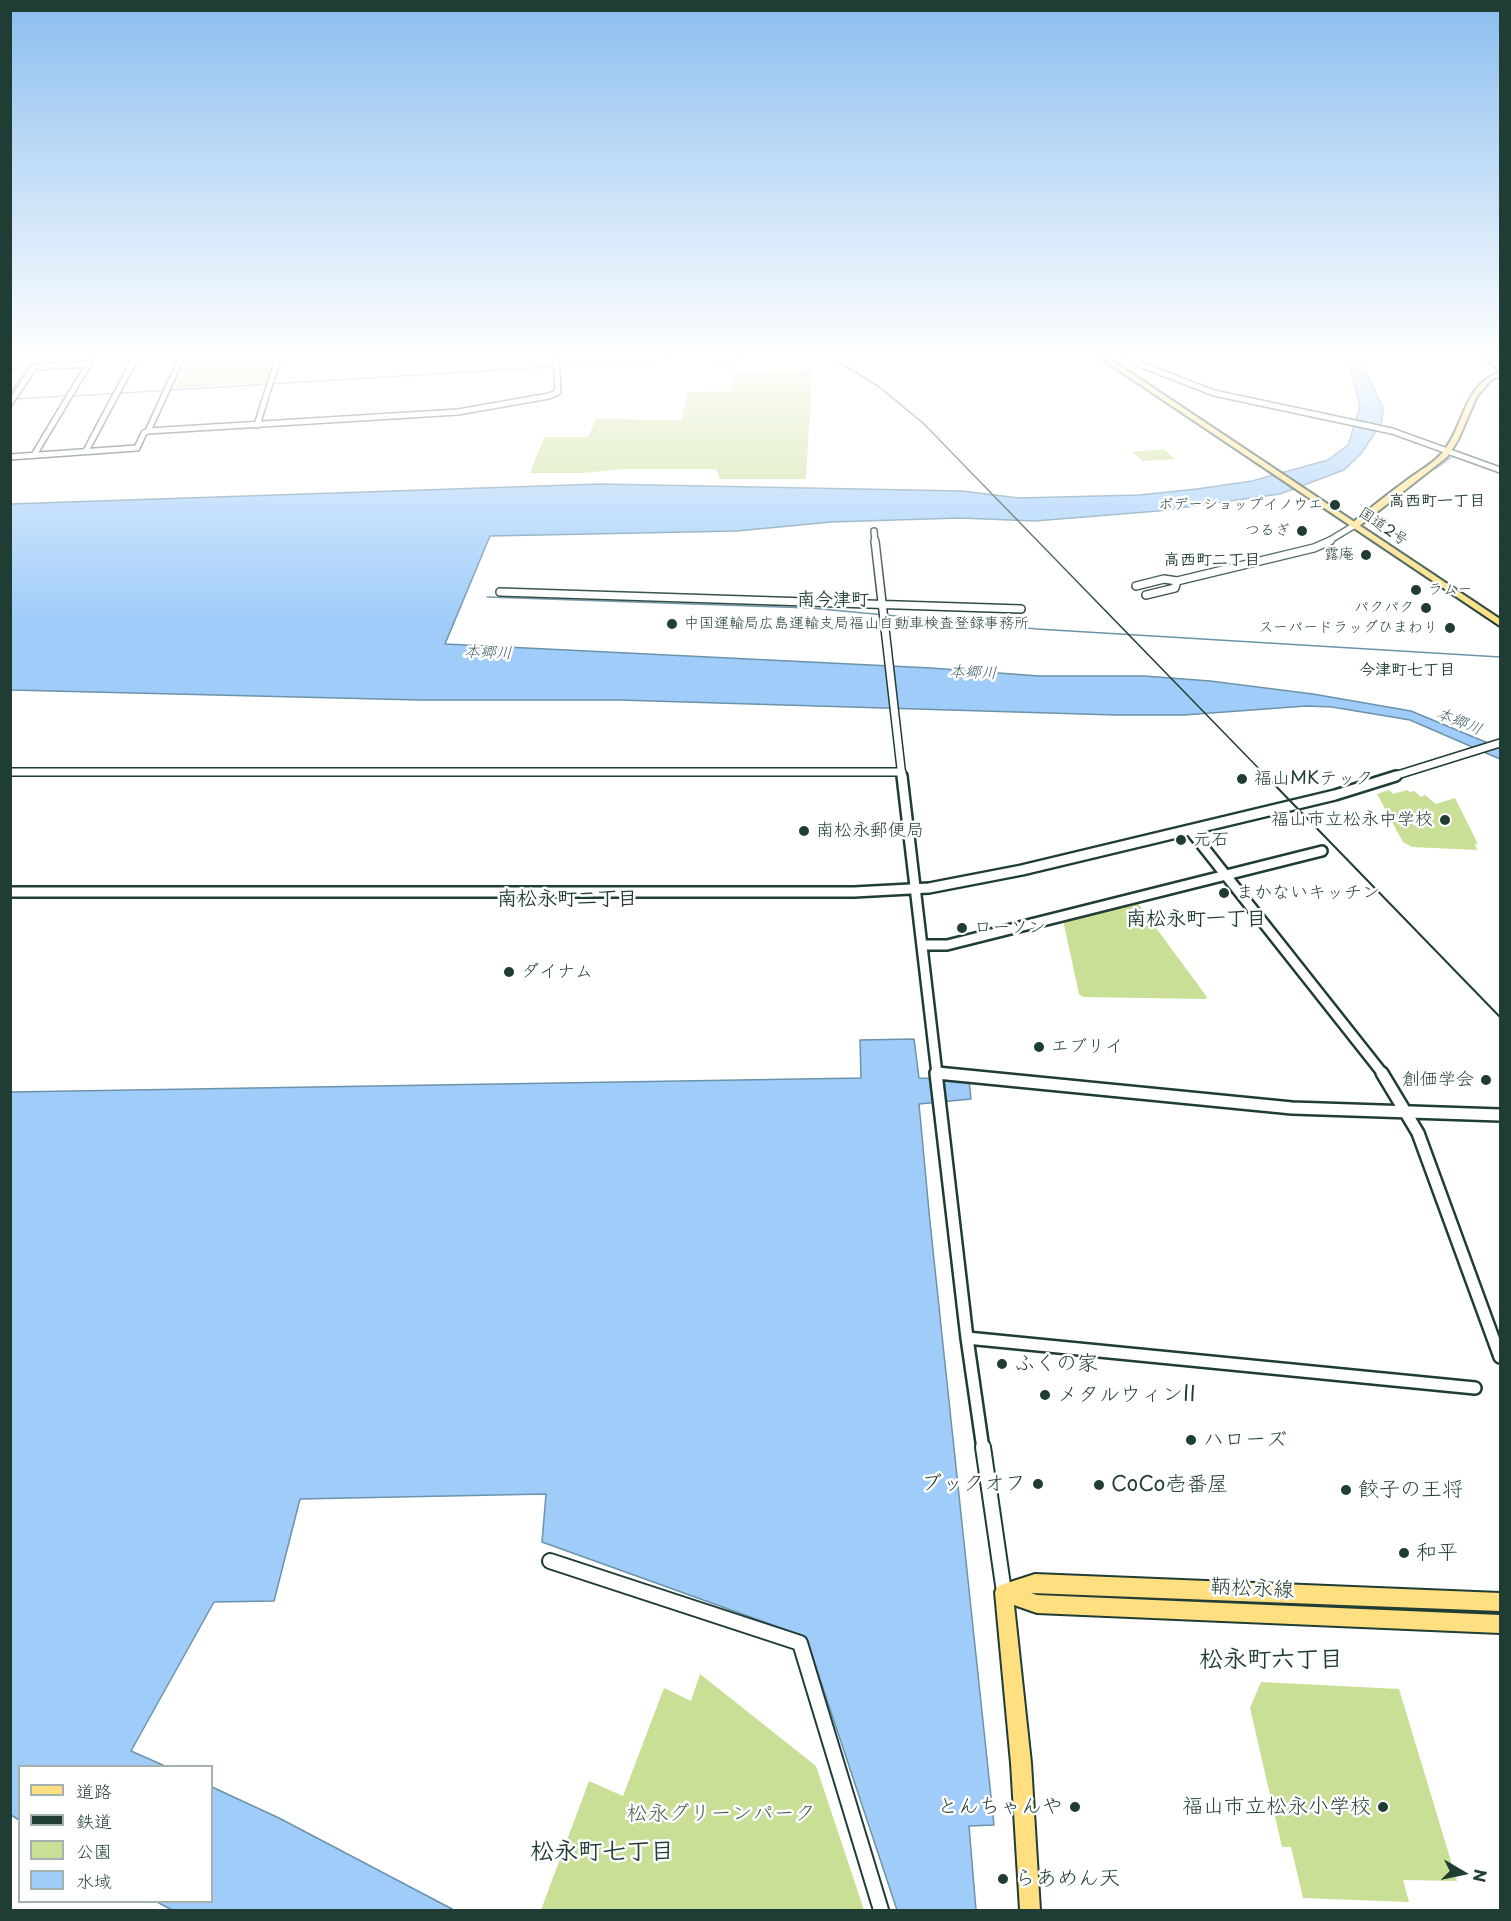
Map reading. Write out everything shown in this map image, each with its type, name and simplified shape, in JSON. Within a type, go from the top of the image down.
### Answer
[{"type":"main road","name":"国道2号","points":[[1233,445],[1500,623]]},
{"type":"main road","points":[[1355,525],[1377,505],[1438,461],[1452,445]]},
{"type":"main road","name":"鞆松永線","points":[[1004,1592],[1035,1583],[1500,1602]]},
{"type":"main road","points":[[1004,1592],[1021,1763],[1030,1911]]},
{"type":"main road","name":"鞆松永線","points":[[1004,1592],[1037,1604],[1500,1624]]},
{"type":"street","points":[[34,455],[40,445]]},
{"type":"street","points":[[86,452],[90,445]]},
{"type":"street","points":[[10,457],[137,448],[139,445]]},
{"type":"street","points":[[1430,445],[1500,470]]},
{"type":"street","points":[[1136,586],[1164,579],[1177,581],[1314,548],[1332,540],[1355,525]]},
{"type":"street","points":[[874,531],[967,1338],[1004,1592]]},
{"type":"street","points":[[1146,595],[1175,588],[1177,581]]},
{"type":"street","points":[[500,591],[883,612],[1021,609]]},
{"type":"street","points":[[10,892],[854,892],[916,890],[981,879],[1346,792],[1500,743]]},
{"type":"street","points":[[10,772],[902,772]]},
{"type":"street","points":[[1190,830],[1377,1064],[1418,1133],[1500,1357]]},
{"type":"street","points":[[922,945],[947,945],[1322,851]]},
{"type":"street","points":[[937,1075],[1292,1108],[1500,1115]]},
{"type":"street","points":[[967,1338],[1475,1388]]},
{"type":"street","points":[[550,1561],[800,1643],[881,1911]]},
{"type":"green space","points":[[541,445],[808,445],[806,479],[720,479],[716,469],[625,469],[582,473],[530,473]]},
{"type":"green space","points":[[1164,449],[1175,459],[1143,461],[1132,452]]},
{"type":"green space","points":[[1389,790],[1393,794],[1407,790],[1414,791],[1421,797],[1425,795],[1436,804],[1455,798],[1478,844],[1475,844],[1477,850],[1412,847],[1403,842],[1377,794]]},
{"type":"green space","points":[[1137,902],[1207,997],[1206,999],[1083,997],[1079,994],[1063,920]]},
{"type":"green space","name":"松永グリーンパーク","points":[[700,1674],[816,1766],[864,1910],[541,1910],[589,1781],[623,1796],[664,1688],[691,1701]]},
{"type":"green space","points":[[1261,1682],[1399,1689],[1457,1881],[1403,1880],[1409,1902],[1303,1898],[1291,1847],[1282,1847],[1250,1708]]},
{"type":"water","name":"本郷川","points":[[1348,445],[1367,445],[1344,470],[1280,494],[1158,511],[1035,521],[960,518],[831,522],[737,531],[490,536],[445,644],[931,668],[1039,676],[1144,676],[1210,681],[1313,694],[1411,711],[1500,748],[1500,759],[1410,720],[1332,707],[1306,706],[1184,715],[1115,715],[619,700],[419,700],[11,690],[10,504],[600,484],[962,491],[1019,498],[1139,495],[1252,481],[1328,460]]},
{"type":"water","points":[[914,1039],[919,1078],[969,1080],[971,1099],[919,1104],[994,1825],[969,1826],[976,1910],[897,1910],[806,1637],[542,1542],[546,1494],[300,1499],[274,1601],[214,1602],[131,1751],[163,1765],[18,1765],[18,1819],[11,1815],[11,1092],[861,1078],[860,1040]]},
{"type":"water","points":[[213,1787],[279,1818],[454,1910],[172,1910],[159,1903],[213,1903]]},
{"type":"waterway","points":[[1435,469],[1455,455]]},
{"type":"waterway","points":[[487,597],[810,608],[1037,629],[1500,657]]},
{"type":"railway","points":[[944,445],[1267,777]]},
{"type":"railway","points":[[1266,776],[1500,1017]]},
{"type":"place","name":"ボデーショップイノウエ","points":[[1335,505]]},
{"type":"place","name":"つるぎ","points":[[1302,531]]},
{"type":"place","name":"露庵","points":[[1366,555]]},
{"type":"place","name":"ラムー","points":[[1416,590]]},
{"type":"place","name":"パクパク","points":[[1426,608]]},
{"type":"place","name":"中国運輸局広島運輸支局福山自動車検査登録事務所","points":[[672,624]]},
{"type":"place","name":"スーパードラッグひまわり","points":[[1450,628]]},
{"type":"place","name":"福山MKテック","points":[[1242,779]]},
{"type":"place","name":"福山市立松永中学校","points":[[1445,820]]},
{"type":"place","name":"南松永郵便局","points":[[804,831]]},
{"type":"place","name":"元石","points":[[1181,840]]},
{"type":"place","name":"まかないキッチン","points":[[1224,893]]},
{"type":"place","name":"ローソン","points":[[962,928]]},
{"type":"place","name":"ダイナム","points":[[509,972]]},
{"type":"place","name":"エブリイ","points":[[1039,1047]]},
{"type":"place","name":"創価学会","points":[[1486,1080]]},
{"type":"place","name":"ふくの家","points":[[1002,1364]]},
{"type":"place","name":"メタルウィンII","points":[[1045,1395]]},
{"type":"place","name":"ハローズ","points":[[1191,1440]]},
{"type":"place","name":"ブックオフ","points":[[1038,1484]]},
{"type":"place","name":"CoCo壱番屋","points":[[1099,1485]]},
{"type":"place","name":"餃子の王将","points":[[1346,1490]]},
{"type":"place","name":"和平","points":[[1404,1553]]},
{"type":"place","name":"とんちゃんや","points":[[1075,1807]]},
{"type":"place","name":"福山市立松永小学校","points":[[1383,1807]]},
{"type":"place","name":"らあめん天","points":[[1003,1879]]},
{"type":"district","name":"高西町一丁目","points":[[1437,502]]},
{"type":"district","name":"高西町二丁目","points":[[1212,561]]},
{"type":"district","name":"南今津町","points":[[833,600]]},
{"type":"district","name":"今津町七丁目","points":[[1407,671]]},
{"type":"district","name":"南松永町二丁目","points":[[567,899]]},
{"type":"district","name":"南松永町一丁目","points":[[1196,919]]},
{"type":"district","name":"松永町六丁目","points":[[1271,1660]]},
{"type":"district","name":"松永町七丁目","points":[[602,1852]]}]
